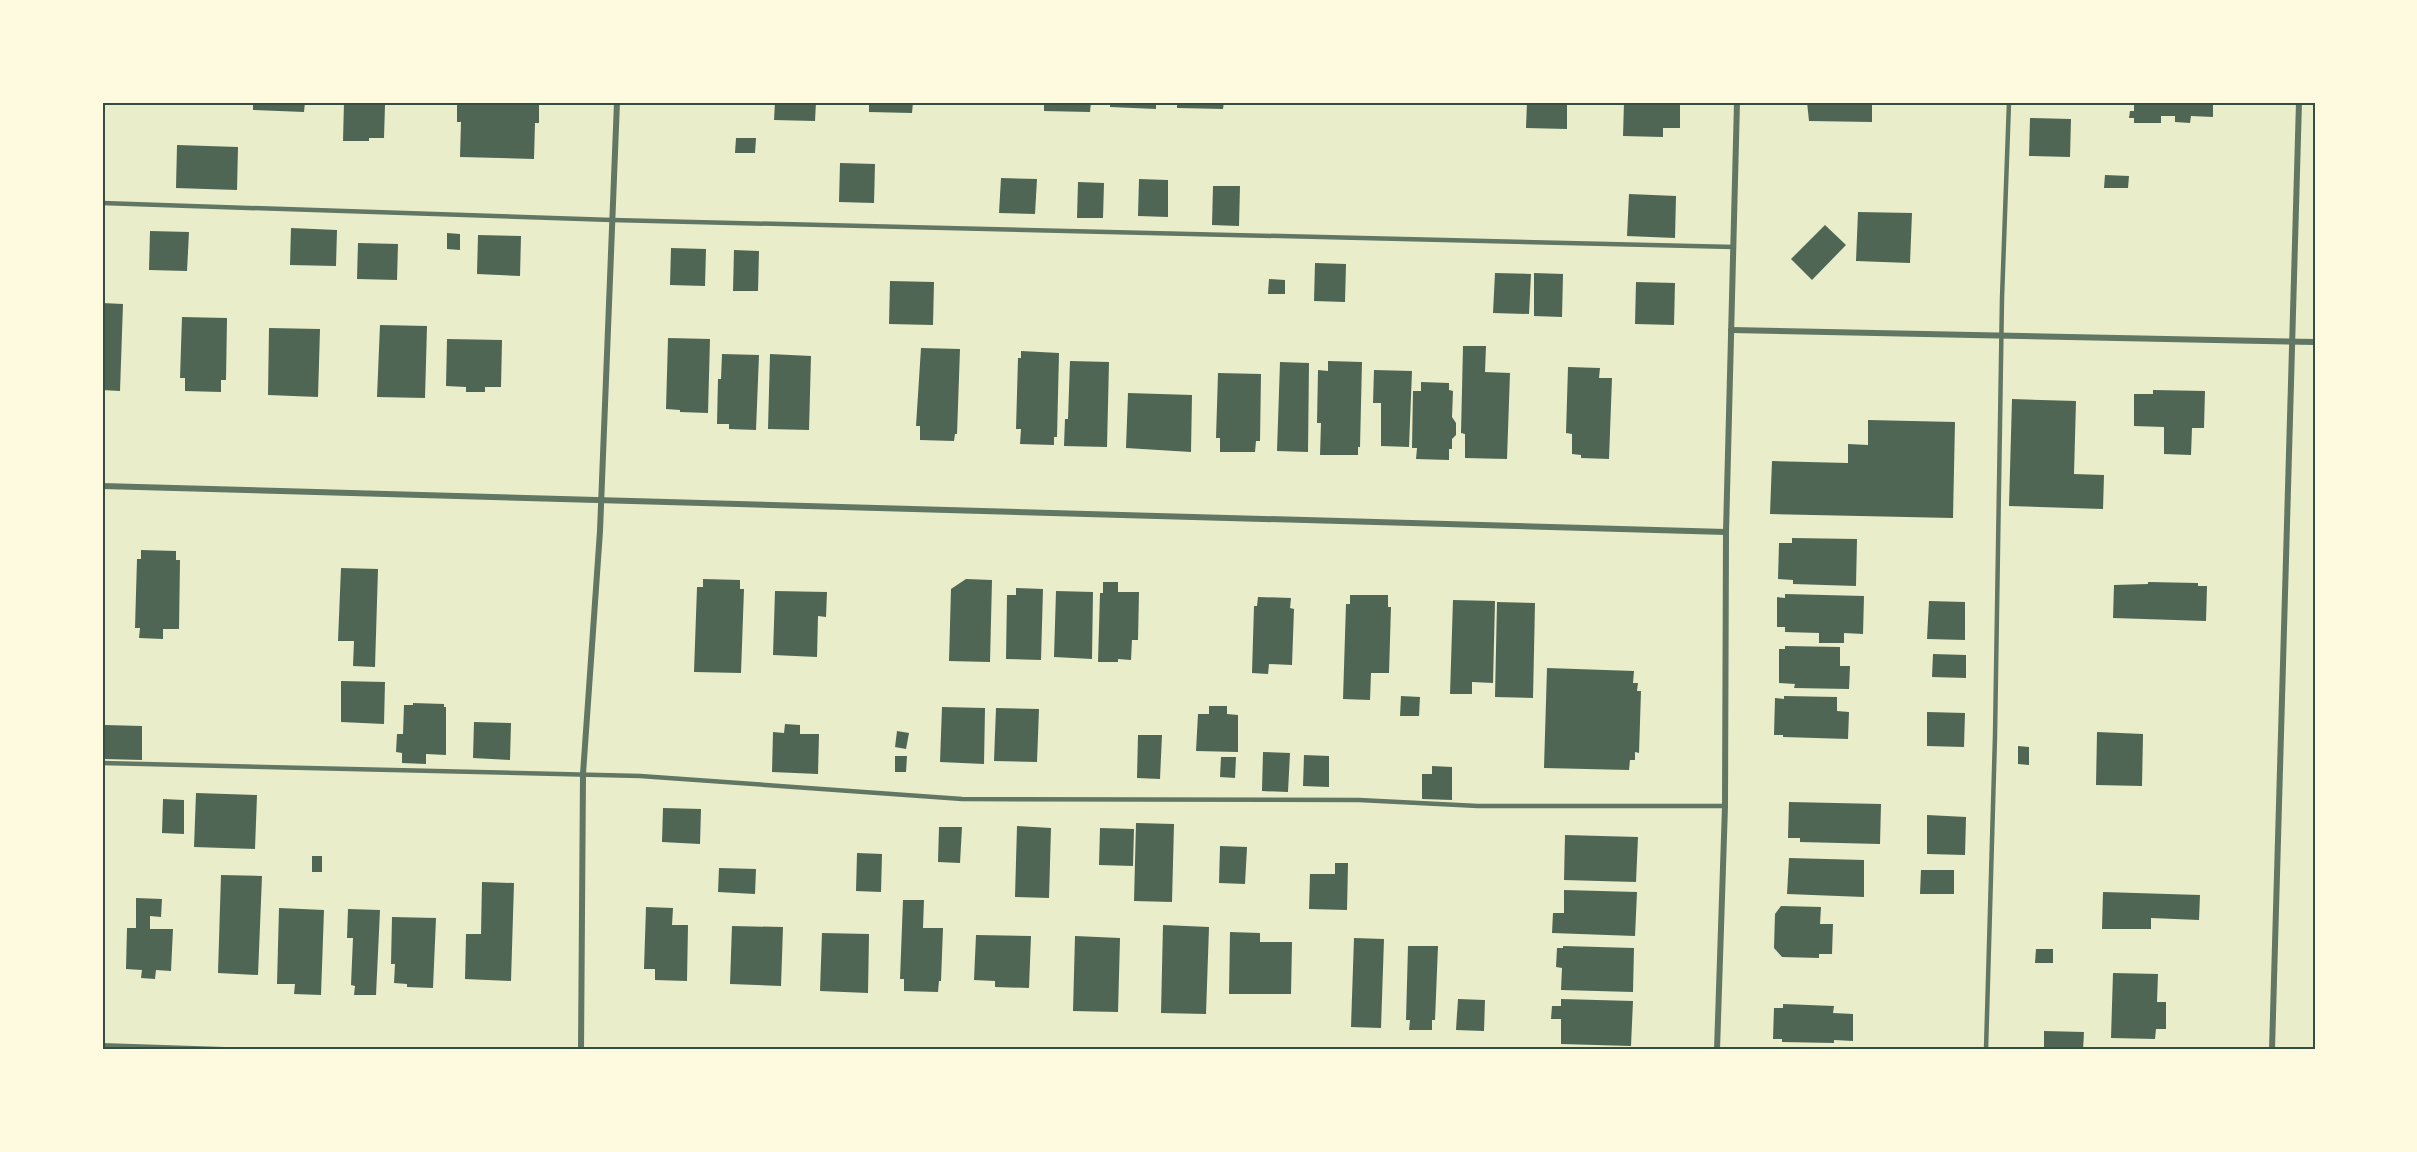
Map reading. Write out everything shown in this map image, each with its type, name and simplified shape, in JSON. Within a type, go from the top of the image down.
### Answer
[{"type":"street","points":[[581,1050],[583,774],[601,500],[616,102]]},
{"type":"street","points":[[1717,1050],[1725,806],[1726,532],[1737,102]]},
{"type":"street","points":[[2272,1050],[2299,102]]},
{"type":"street","points":[[1731,330],[2315,342]]},
{"type":"street","points":[[102,486],[1726,532]]},
{"type":"street","points":[[102,1046],[225,1050]]},
{"type":"lane","points":[[1986,1050],[1995,736],[2001,336],[2009,102]]},
{"type":"lane","points":[[102,203],[612,220],[1734,247]]},
{"type":"lane","points":[[102,763],[495,771],[549,776],[583,774],[962,799],[1359,800],[1478,806],[1725,806]]},
{"type":"building","points":[[253,102],[305,102],[304,112],[253,110]]},
{"type":"building","points":[[344,102],[385,105],[384,138],[369,138],[369,141],[343,141]]},
{"type":"building","points":[[457,102],[539,102],[539,123],[535,123],[534,159],[460,157],[461,122],[457,122]]},
{"type":"building","points":[[775,102],[816,102],[815,121],[774,120]]},
{"type":"building","points":[[869,102],[913,102],[912,113],[869,112]]},
{"type":"building","points":[[1044,102],[1091,102],[1090,112],[1044,111]]},
{"type":"building","points":[[1110,102],[1156,102],[1156,109],[1110,107]]},
{"type":"building","points":[[1177,102],[1224,102],[1223,109],[1177,108]]},
{"type":"building","points":[[1527,102],[1567,102],[1567,129],[1526,128]]},
{"type":"building","points":[[1624,102],[1680,102],[1680,128],[1663,128],[1663,137],[1623,136]]},
{"type":"building","points":[[1807,102],[1872,102],[1872,122],[1809,121]]},
{"type":"building","points":[[2134,102],[2213,102],[2213,117],[2191,116],[2190,123],[2175,122],[2175,116],[2161,116],[2161,123],[2134,123],[2134,118],[2129,118],[2130,111],[2134,111]]},
{"type":"building","points":[[2030,118],[2071,119],[2070,157],[2029,156]]},
{"type":"building","points":[[736,138],[756,138],[755,153],[735,153]]},
{"type":"building","points":[[177,145],[238,147],[237,190],[176,188]]},
{"type":"building","points":[[840,163],[875,164],[874,203],[839,202]]},
{"type":"building","points":[[2105,175],[2129,176],[2128,188],[2104,188]]},
{"type":"building","points":[[1001,178],[1037,179],[1035,214],[999,213]]},
{"type":"building","points":[[1139,179],[1168,180],[1168,217],[1138,216]]},
{"type":"building","points":[[1078,182],[1104,183],[1103,218],[1077,218]]},
{"type":"building","points":[[1213,186],[1240,186],[1239,226],[1212,225]]},
{"type":"building","points":[[1629,194],[1676,196],[1675,238],[1627,236]]},
{"type":"building","points":[[1858,212],[1912,213],[1910,263],[1856,261]]},
{"type":"building","points":[[1825,225],[1846,245],[1812,280],[1791,259]]},
{"type":"building","points":[[291,228],[337,230],[336,266],[290,265]]},
{"type":"building","points":[[150,231],[189,232],[187,271],[149,270]]},
{"type":"building","points":[[447,233],[460,234],[460,250],[447,249]]},
{"type":"building","points":[[478,235],[521,236],[520,276],[477,274]]},
{"type":"building","points":[[358,243],[398,244],[397,280],[357,279]]},
{"type":"building","points":[[671,248],[706,249],[705,286],[670,285]]},
{"type":"building","points":[[734,250],[759,251],[758,291],[733,291]]},
{"type":"building","points":[[1315,263],[1346,264],[1345,302],[1314,301]]},
{"type":"building","points":[[1495,273],[1531,274],[1529,314],[1493,313]]},
{"type":"building","points":[[1534,273],[1563,274],[1562,317],[1534,316]]},
{"type":"building","points":[[1269,279],[1285,280],[1285,294],[1268,294]]},
{"type":"building","points":[[890,281],[934,282],[933,325],[889,324]]},
{"type":"building","points":[[1636,282],[1675,283],[1674,325],[1635,324]]},
{"type":"building","points":[[102,303],[123,304],[120,391],[102,390]]},
{"type":"building","points":[[182,317],[227,318],[226,380],[221,380],[221,392],[185,391],[185,378],[180,378]]},
{"type":"building","points":[[380,325],[427,326],[425,398],[377,397]]},
{"type":"building","points":[[269,328],[320,329],[318,397],[268,395]]},
{"type":"building","points":[[668,338],[710,339],[708,413],[666,409]]},
{"type":"building","points":[[447,339],[502,340],[501,387],[485,387],[485,392],[466,392],[466,387],[446,386]]},
{"type":"building","points":[[1463,346],[1486,346],[1485,372],[1510,373],[1507,459],[1465,458],[1465,434],[1461,433]]},
{"type":"building","points":[[921,348],[960,349],[957,434],[955,434],[954,441],[920,440],[920,426],[916,426]]},
{"type":"building","points":[[1021,351],[1059,353],[1057,437],[1054,437],[1054,445],[1020,444],[1021,429],[1016,429],[1018,358],[1021,358]]},
{"type":"building","points":[[722,354],[759,355],[756,430],[729,429],[729,424],[717,424],[718,379],[721,379]]},
{"type":"building","points":[[770,354],[811,356],[809,430],[768,429]]},
{"type":"building","points":[[1070,361],[1109,362],[1107,447],[1064,446],[1065,419],[1068,419]]},
{"type":"building","points":[[1328,361],[1362,362],[1358,455],[1320,455],[1321,423],[1317,423],[1318,370],[1328,371]]},
{"type":"building","points":[[1280,362],[1309,363],[1308,452],[1277,451]]},
{"type":"building","points":[[1568,367],[1600,368],[1599,378],[1612,378],[1609,459],[1581,458],[1581,455],[1572,454],[1572,434],[1566,433]]},
{"type":"building","points":[[1374,370],[1412,371],[1409,447],[1381,446],[1381,403],[1373,403]]},
{"type":"building","points":[[1218,373],[1261,374],[1260,441],[1256,441],[1255,452],[1220,452],[1220,438],[1216,438]]},
{"type":"building","points":[[1421,382],[1449,383],[1449,390],[1453,391],[1452,417],[1456,423],[1456,435],[1452,439],[1452,449],[1449,449],[1449,460],[1416,459],[1417,448],[1412,448],[1413,391],[1421,391]]},
{"type":"building","points":[[2153,390],[2205,391],[2204,428],[2192,428],[2191,455],[2164,454],[2164,427],[2134,426],[2134,394],[2153,394]]},
{"type":"building","points":[[1128,393],[1192,395],[1191,452],[1126,448]]},
{"type":"building","points":[[2012,399],[2076,401],[2074,474],[2104,475],[2103,509],[2009,506]]},
{"type":"building","points":[[1868,420],[1955,422],[1953,518],[1770,514],[1772,461],[1848,463],[1848,444],[1868,445]]},
{"type":"building","points":[[1792,538],[1857,539],[1856,586],[1793,584],[1793,580],[1778,579],[1779,543],[1792,543]]},
{"type":"building","points":[[141,550],[176,551],[176,560],[180,560],[179,629],[163,629],[163,639],[139,638],[140,628],[135,628],[137,559],[141,559]]},
{"type":"building","points":[[341,568],[378,569],[375,667],[353,666],[354,641],[338,641]]},
{"type":"building","points":[[703,579],[740,580],[740,589],[744,589],[741,673],[694,672],[697,587],[703,587]]},
{"type":"building","points":[[966,579],[992,580],[990,662],[949,661],[951,589]]},
{"type":"building","points":[[1103,582],[1118,582],[1118,592],[1139,592],[1138,640],[1132,640],[1131,660],[1098,662],[1100,593],[1103,593]]},
{"type":"building","points":[[2148,582],[2198,583],[2198,586],[2207,586],[2206,621],[2113,618],[2114,585],[2148,584]]},
{"type":"building","points":[[1016,588],[1043,589],[1041,660],[1006,659],[1007,595],[1016,595]]},
{"type":"building","points":[[775,591],[827,592],[826,617],[818,616],[817,657],[773,655]]},
{"type":"building","points":[[1056,591],[1093,592],[1092,659],[1054,657]]},
{"type":"building","points":[[1785,594],[1864,596],[1863,634],[1844,633],[1844,643],[1819,643],[1819,633],[1785,632],[1785,627],[1777,627],[1777,597],[1785,598]]},
{"type":"building","points":[[1350,595],[1388,595],[1388,607],[1391,607],[1389,673],[1371,673],[1370,700],[1343,699],[1346,604],[1350,604]]},
{"type":"building","points":[[1258,597],[1291,598],[1290,608],[1294,609],[1292,665],[1269,664],[1268,674],[1252,673],[1254,606],[1257,606]]},
{"type":"building","points":[[1453,600],[1495,601],[1493,683],[1472,682],[1472,694],[1450,694]]},
{"type":"building","points":[[1929,601],[1965,602],[1965,640],[1927,639]]},
{"type":"building","points":[[1497,602],[1535,603],[1533,698],[1495,697]]},
{"type":"building","points":[[1785,646],[1840,647],[1840,666],[1850,666],[1849,689],[1794,688],[1795,684],[1779,683],[1779,649],[1785,649]]},
{"type":"building","points":[[1933,654],[1966,655],[1966,678],[1932,677]]},
{"type":"building","points":[[1547,668],[1634,671],[1633,683],[1638,683],[1637,691],[1641,691],[1639,753],[1635,752],[1635,760],[1630,760],[1629,770],[1544,768]]},
{"type":"building","points":[[341,681],[385,682],[384,724],[341,722]]},
{"type":"building","points":[[1401,696],[1420,697],[1419,716],[1400,716]]},
{"type":"building","points":[[1784,696],[1837,697],[1837,711],[1849,712],[1848,739],[1774,735],[1775,698],[1784,699]]},
{"type":"building","points":[[413,703],[444,704],[446,707],[446,755],[426,754],[426,764],[402,763],[402,753],[396,752],[397,734],[403,734],[404,705],[413,705]]},
{"type":"building","points":[[1209,706],[1227,706],[1227,714],[1238,715],[1238,752],[1196,751],[1198,714],[1209,714]]},
{"type":"building","points":[[942,707],[985,708],[984,764],[940,762]]},
{"type":"building","points":[[996,708],[1039,709],[1037,762],[994,761]]},
{"type":"building","points":[[1927,712],[1965,713],[1964,747],[1927,746]]},
{"type":"building","points":[[474,722],[511,723],[510,760],[473,758]]},
{"type":"building","points":[[785,724],[800,725],[800,734],[819,734],[818,774],[772,772],[773,732],[784,733]]},
{"type":"building","points":[[105,725],[142,726],[142,760],[104,759]]},
{"type":"building","points":[[897,731],[909,733],[906,749],[895,747]]},
{"type":"building","points":[[2097,732],[2143,734],[2142,786],[2096,785]]},
{"type":"building","points":[[1138,735],[1162,735],[1160,779],[1137,778]]},
{"type":"building","points":[[2018,746],[2029,747],[2029,765],[2018,764]]},
{"type":"building","points":[[1263,752],[1290,753],[1288,792],[1262,791]]},
{"type":"building","points":[[1304,755],[1329,756],[1329,787],[1303,786]]},
{"type":"building","points":[[895,756],[907,756],[906,772],[895,772]]},
{"type":"building","points":[[1221,757],[1236,757],[1235,778],[1220,777]]},
{"type":"building","points":[[1432,766],[1452,767],[1452,800],[1422,799],[1422,774],[1432,774]]},
{"type":"building","points":[[196,793],[257,795],[255,849],[194,847]]},
{"type":"building","points":[[163,799],[184,800],[184,834],[162,833]]},
{"type":"building","points":[[1789,802],[1881,804],[1880,844],[1800,842],[1800,838],[1788,838]]},
{"type":"building","points":[[663,808],[701,809],[700,844],[662,842]]},
{"type":"building","points":[[1927,815],[1966,817],[1965,855],[1927,854]]},
{"type":"building","points":[[1136,823],[1174,824],[1172,902],[1134,901]]},
{"type":"building","points":[[1017,826],[1051,828],[1049,898],[1015,897]]},
{"type":"building","points":[[939,827],[962,827],[960,863],[938,862]]},
{"type":"building","points":[[1100,828],[1134,829],[1133,866],[1099,865]]},
{"type":"building","points":[[1565,835],[1638,837],[1636,882],[1564,880]]},
{"type":"building","points":[[1220,846],[1247,847],[1245,884],[1219,883]]},
{"type":"building","points":[[857,853],[882,854],[881,892],[856,891]]},
{"type":"building","points":[[312,856],[322,856],[322,872],[312,872]]},
{"type":"building","points":[[1789,858],[1864,860],[1864,897],[1787,894]]},
{"type":"building","points":[[1335,863],[1348,863],[1347,910],[1309,909],[1310,874],[1335,874]]},
{"type":"building","points":[[719,868],[756,869],[755,894],[718,892]]},
{"type":"building","points":[[1921,870],[1954,870],[1954,894],[1920,894]]},
{"type":"building","points":[[221,875],[262,876],[258,975],[218,973]]},
{"type":"building","points":[[482,882],[514,883],[511,981],[465,979],[466,934],[481,934]]},
{"type":"building","points":[[1564,890],[1637,892],[1635,936],[1552,933],[1553,913],[1564,913]]},
{"type":"building","points":[[2103,892],[2200,895],[2199,920],[2151,918],[2151,929],[2102,929]]},
{"type":"building","points":[[136,898],[162,899],[161,917],[150,916],[150,929],[173,929],[171,971],[156,970],[155,979],[141,978],[142,970],[126,969],[127,928],[136,928]]},
{"type":"building","points":[[903,900],[924,900],[923,928],[943,928],[941,981],[939,981],[938,992],[904,991],[904,979],[900,979]]},
{"type":"building","points":[[1781,906],[1821,907],[1820,924],[1833,924],[1832,954],[1819,954],[1819,958],[1782,957],[1774,948],[1775,914]]},
{"type":"building","points":[[646,907],[673,908],[672,925],[688,925],[687,981],[655,980],[655,969],[644,969]]},
{"type":"building","points":[[279,908],[324,910],[321,995],[294,994],[295,984],[277,984]]},
{"type":"building","points":[[348,909],[380,910],[376,995],[354,995],[355,986],[351,985],[353,938],[347,938]]},
{"type":"building","points":[[392,917],[436,918],[433,988],[407,987],[407,984],[394,983],[395,964],[391,964]]},
{"type":"building","points":[[1163,925],[1209,927],[1206,1014],[1161,1013]]},
{"type":"building","points":[[732,926],[783,927],[781,986],[730,984]]},
{"type":"building","points":[[1230,932],[1260,933],[1260,942],[1292,942],[1291,994],[1229,994]]},
{"type":"building","points":[[822,933],[869,934],[868,993],[820,991]]},
{"type":"building","points":[[976,935],[1031,936],[1029,988],[995,987],[995,981],[974,980]]},
{"type":"building","points":[[1075,936],[1120,938],[1118,1012],[1073,1011]]},
{"type":"building","points":[[1354,938],[1384,939],[1381,1028],[1351,1027]]},
{"type":"building","points":[[1408,946],[1438,946],[1435,1020],[1432,1020],[1432,1030],[1409,1030],[1410,1020],[1406,1020]]},
{"type":"building","points":[[1563,946],[1634,948],[1633,992],[1561,990],[1562,968],[1556,967],[1557,948],[1563,948]]},
{"type":"building","points":[[2036,949],[2053,949],[2053,963],[2035,963]]},
{"type":"building","points":[[2113,973],[2158,974],[2157,1002],[2166,1002],[2166,1029],[2156,1029],[2155,1039],[2111,1038]]},
{"type":"building","points":[[1458,999],[1485,1000],[1484,1031],[1456,1030]]},
{"type":"building","points":[[1561,999],[1633,1001],[1631,1046],[1561,1044],[1561,1019],[1551,1019],[1552,1006],[1561,1006]]},
{"type":"building","points":[[1783,1004],[1834,1006],[1833,1013],[1853,1014],[1853,1041],[1782,1042],[1782,1039],[1773,1039],[1774,1008],[1783,1008]]},
{"type":"building","points":[[2044,1031],[2084,1032],[2083,1050],[2044,1050]]},
{"type":"building","points":[[1789,1047],[1829,1048],[1829,1050],[1789,1050]]}]
